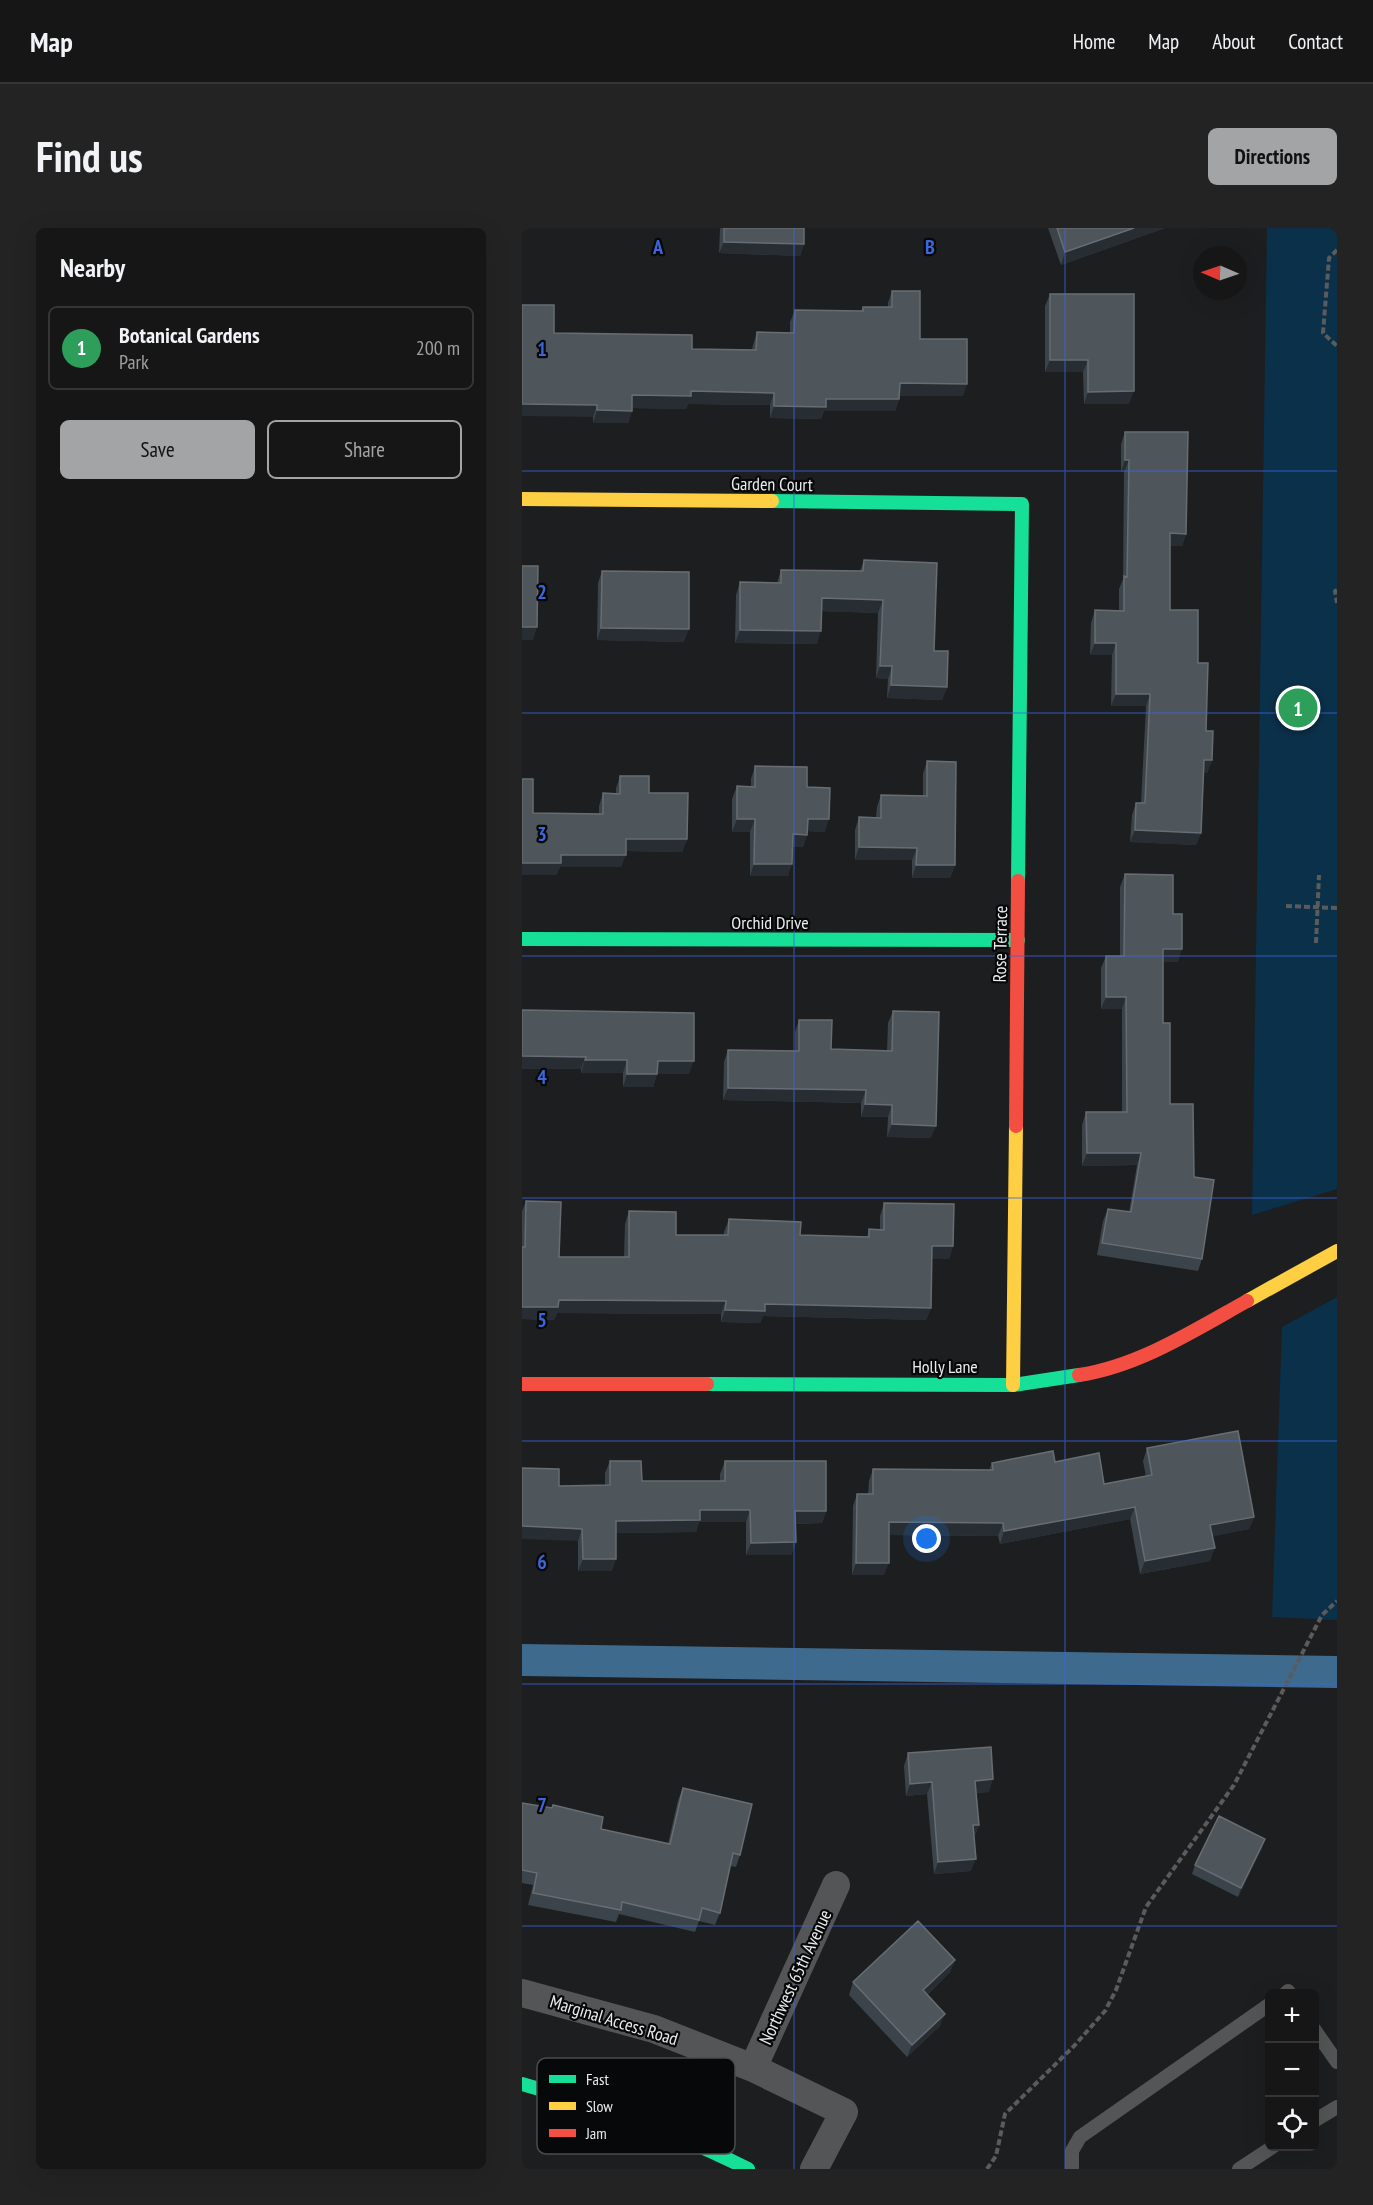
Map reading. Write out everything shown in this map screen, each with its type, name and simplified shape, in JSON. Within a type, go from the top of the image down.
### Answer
[{"type":"street","name":"Garden Court","points":[[522,499],[1022,504]]},
{"type":"street","name":"Rose Terrace","points":[[1013,1384],[1022,504]]},
{"type":"street","name":"Orchid Drive","points":[[522,939],[1018,940]]},
{"type":"street","name":"Holly Lane","points":[[522,1384],[1013,1384],[1105,1371],[1179,1340],[1337,1251]]},
{"type":"street","name":"Northwest 65th Avenue","points":[[753,2068],[836,1886]]},
{"type":"street","name":"Marginal Access Road","points":[[522,1993],[654,2029],[728,2058]]},
{"type":"street","name":"Marginal Access Road","points":[[735,2061],[844,2112],[814,2169]]},
{"type":"street","points":[[522,2084],[537,2088]]},
{"type":"street","points":[[719,2154],[748,2169]]},
{"type":"lane","points":[[1072,2169],[1072,2151],[1080,2137],[1265,2007]]},
{"type":"lane","points":[[1319,2036],[1337,2062]]},
{"type":"lane","points":[[1319,2118],[1337,2107]]},
{"type":"lane","points":[[1239,2169],[1266,2151]]},
{"type":"path","points":[[1337,250],[1329,258],[1323,333],[1337,345]]},
{"type":"path","points":[[1337,590],[1335,591],[1337,603]]},
{"type":"path","points":[[1316,942],[1319,875]]},
{"type":"path","points":[[1286,906],[1337,908]]},
{"type":"path","points":[[987,2169],[996,2156],[1005,2114],[1106,2011],[1146,1907],[1234,1785],[1322,1615],[1337,1601]]},
{"type":"shaded area","points":[[1267,228],[1337,228],[1337,1189],[1252,1215]]},
{"type":"shaded area","points":[[1337,1297],[1337,1620],[1272,1617],[1282,1327]]},
{"type":"building","points":[[724,228],[804,228],[804,244],[724,242]]},
{"type":"building","points":[[1057,228],[1134,228],[1065,252]]},
{"type":"building","points":[[892,291],[920,291],[920,339],[967,339],[967,384],[900,383],[899,399],[826,399],[826,407],[774,406],[774,393],[691,391],[691,396],[632,395],[632,411],[597,410],[597,405],[522,404],[522,305],[554,305],[554,333],[692,335],[692,349],[756,350],[757,332],[794,333],[795,310],[863,311],[863,307],[892,307]]},
{"type":"building","points":[[1050,294],[1134,294],[1134,391],[1088,392],[1088,360],[1050,360]]},
{"type":"building","points":[[1125,432],[1188,432],[1186,534],[1170,533],[1170,610],[1198,610],[1198,663],[1208,663],[1206,731],[1213,731],[1212,760],[1204,760],[1201,833],[1135,830],[1136,803],[1145,803],[1150,694],[1116,694],[1116,643],[1095,643],[1095,610],[1124,611],[1124,576],[1127,577],[1129,460],[1125,460]]},
{"type":"building","points":[[864,560],[937,563],[934,651],[948,651],[947,687],[891,685],[892,666],[880,666],[883,600],[822,598],[821,631],[740,630],[740,582],[781,583],[781,570],[863,571]]},
{"type":"building","points":[[522,566],[538,566],[537,627],[522,627]]},
{"type":"building","points":[[602,571],[689,572],[689,629],[601,628]]},
{"type":"building","points":[[927,761],[956,762],[955,865],[916,865],[917,848],[859,847],[859,817],[881,818],[881,795],[927,796]]},
{"type":"building","points":[[755,766],[807,767],[807,787],[830,788],[829,819],[808,819],[807,835],[793,834],[792,864],[754,864],[755,819],[737,819],[737,786],[755,787]]},
{"type":"building","points":[[620,776],[649,776],[649,793],[688,793],[687,839],[626,839],[626,855],[561,855],[561,863],[522,863],[522,779],[533,779],[533,813],[603,814],[603,793],[620,794]]},
{"type":"building","points":[[1125,874],[1173,875],[1173,914],[1182,914],[1182,949],[1163,949],[1163,1023],[1170,1023],[1170,1104],[1193,1104],[1194,1177],[1214,1180],[1202,1259],[1102,1243],[1108,1209],[1131,1212],[1141,1153],[1087,1153],[1086,1112],[1127,1112],[1126,997],[1106,997],[1106,956],[1124,956]]},
{"type":"building","points":[[522,1010],[694,1013],[694,1061],[658,1061],[657,1074],[627,1074],[627,1060],[522,1056]]},
{"type":"building","points":[[893,1011],[939,1012],[936,1126],[892,1124],[892,1105],[865,1104],[866,1090],[728,1088],[728,1050],[799,1051],[799,1020],[832,1020],[831,1049],[892,1051]]},
{"type":"building","points":[[526,1201],[561,1202],[559,1257],[629,1257],[629,1211],[676,1212],[676,1235],[728,1235],[729,1219],[801,1222],[800,1235],[869,1237],[869,1229],[884,1230],[884,1203],[954,1204],[953,1246],[932,1246],[931,1308],[765,1304],[765,1311],[725,1310],[726,1301],[559,1300],[558,1307],[522,1307],[522,1247],[525,1247]]},
{"type":"building","points":[[1238,1431],[1254,1517],[1210,1525],[1215,1548],[1145,1561],[1135,1507],[1004,1531],[1003,1523],[889,1522],[889,1563],[856,1563],[857,1494],[873,1494],[873,1469],[993,1470],[992,1463],[1053,1451],[1055,1462],[1099,1453],[1104,1484],[1152,1475],[1147,1448]]},
{"type":"building","points":[[610,1461],[641,1461],[642,1481],[725,1481],[725,1461],[826,1461],[826,1511],[795,1511],[796,1542],[751,1543],[750,1510],[700,1510],[700,1520],[616,1521],[616,1559],[583,1559],[582,1529],[522,1526],[522,1468],[559,1469],[559,1486],[610,1485]]},
{"type":"building","points":[[991,1747],[993,1779],[975,1781],[979,1825],[973,1825],[976,1859],[938,1862],[932,1782],[910,1784],[908,1753]]},
{"type":"building","points":[[683,1788],[752,1804],[740,1855],[733,1853],[720,1913],[702,1908],[699,1920],[622,1902],[621,1910],[533,1893],[537,1873],[522,1870],[522,1803],[552,1808],[553,1805],[603,1817],[601,1829],[670,1844]]},
{"type":"building","points":[[1219,1816],[1265,1839],[1241,1888],[1195,1865]]},
{"type":"building","points":[[918,1921],[955,1960],[923,1990],[945,2014],[912,2045],[853,1982]]},
{"type":"waterway","points":[[522,1660],[1337,1672]]},
{"type":"traffic: fast","points":[[772,501],[1022,504],[1018,881]]},
{"type":"traffic: fast","points":[[522,939],[1018,940]]},
{"type":"traffic: fast","points":[[707,1384],[1013,1385],[1079,1375]]},
{"type":"traffic: fast","points":[[522,2084],[537,2088]]},
{"type":"traffic: fast","points":[[717,2154],[748,2169]]},
{"type":"traffic: slow","points":[[522,499],[772,501]]},
{"type":"traffic: slow","points":[[1013,1385],[1016,1126]]},
{"type":"traffic: slow","points":[[1247,1301],[1337,1251]]},
{"type":"traffic: jam","points":[[1016,1126],[1018,881]]},
{"type":"traffic: jam","points":[[1079,1375],[1123,1364],[1145,1355],[1187,1335],[1247,1301]]},
{"type":"traffic: jam","points":[[522,1384],[707,1384]]},
{"type":"place","name":"Botanical Gardens","points":[[1298,708]]}]
